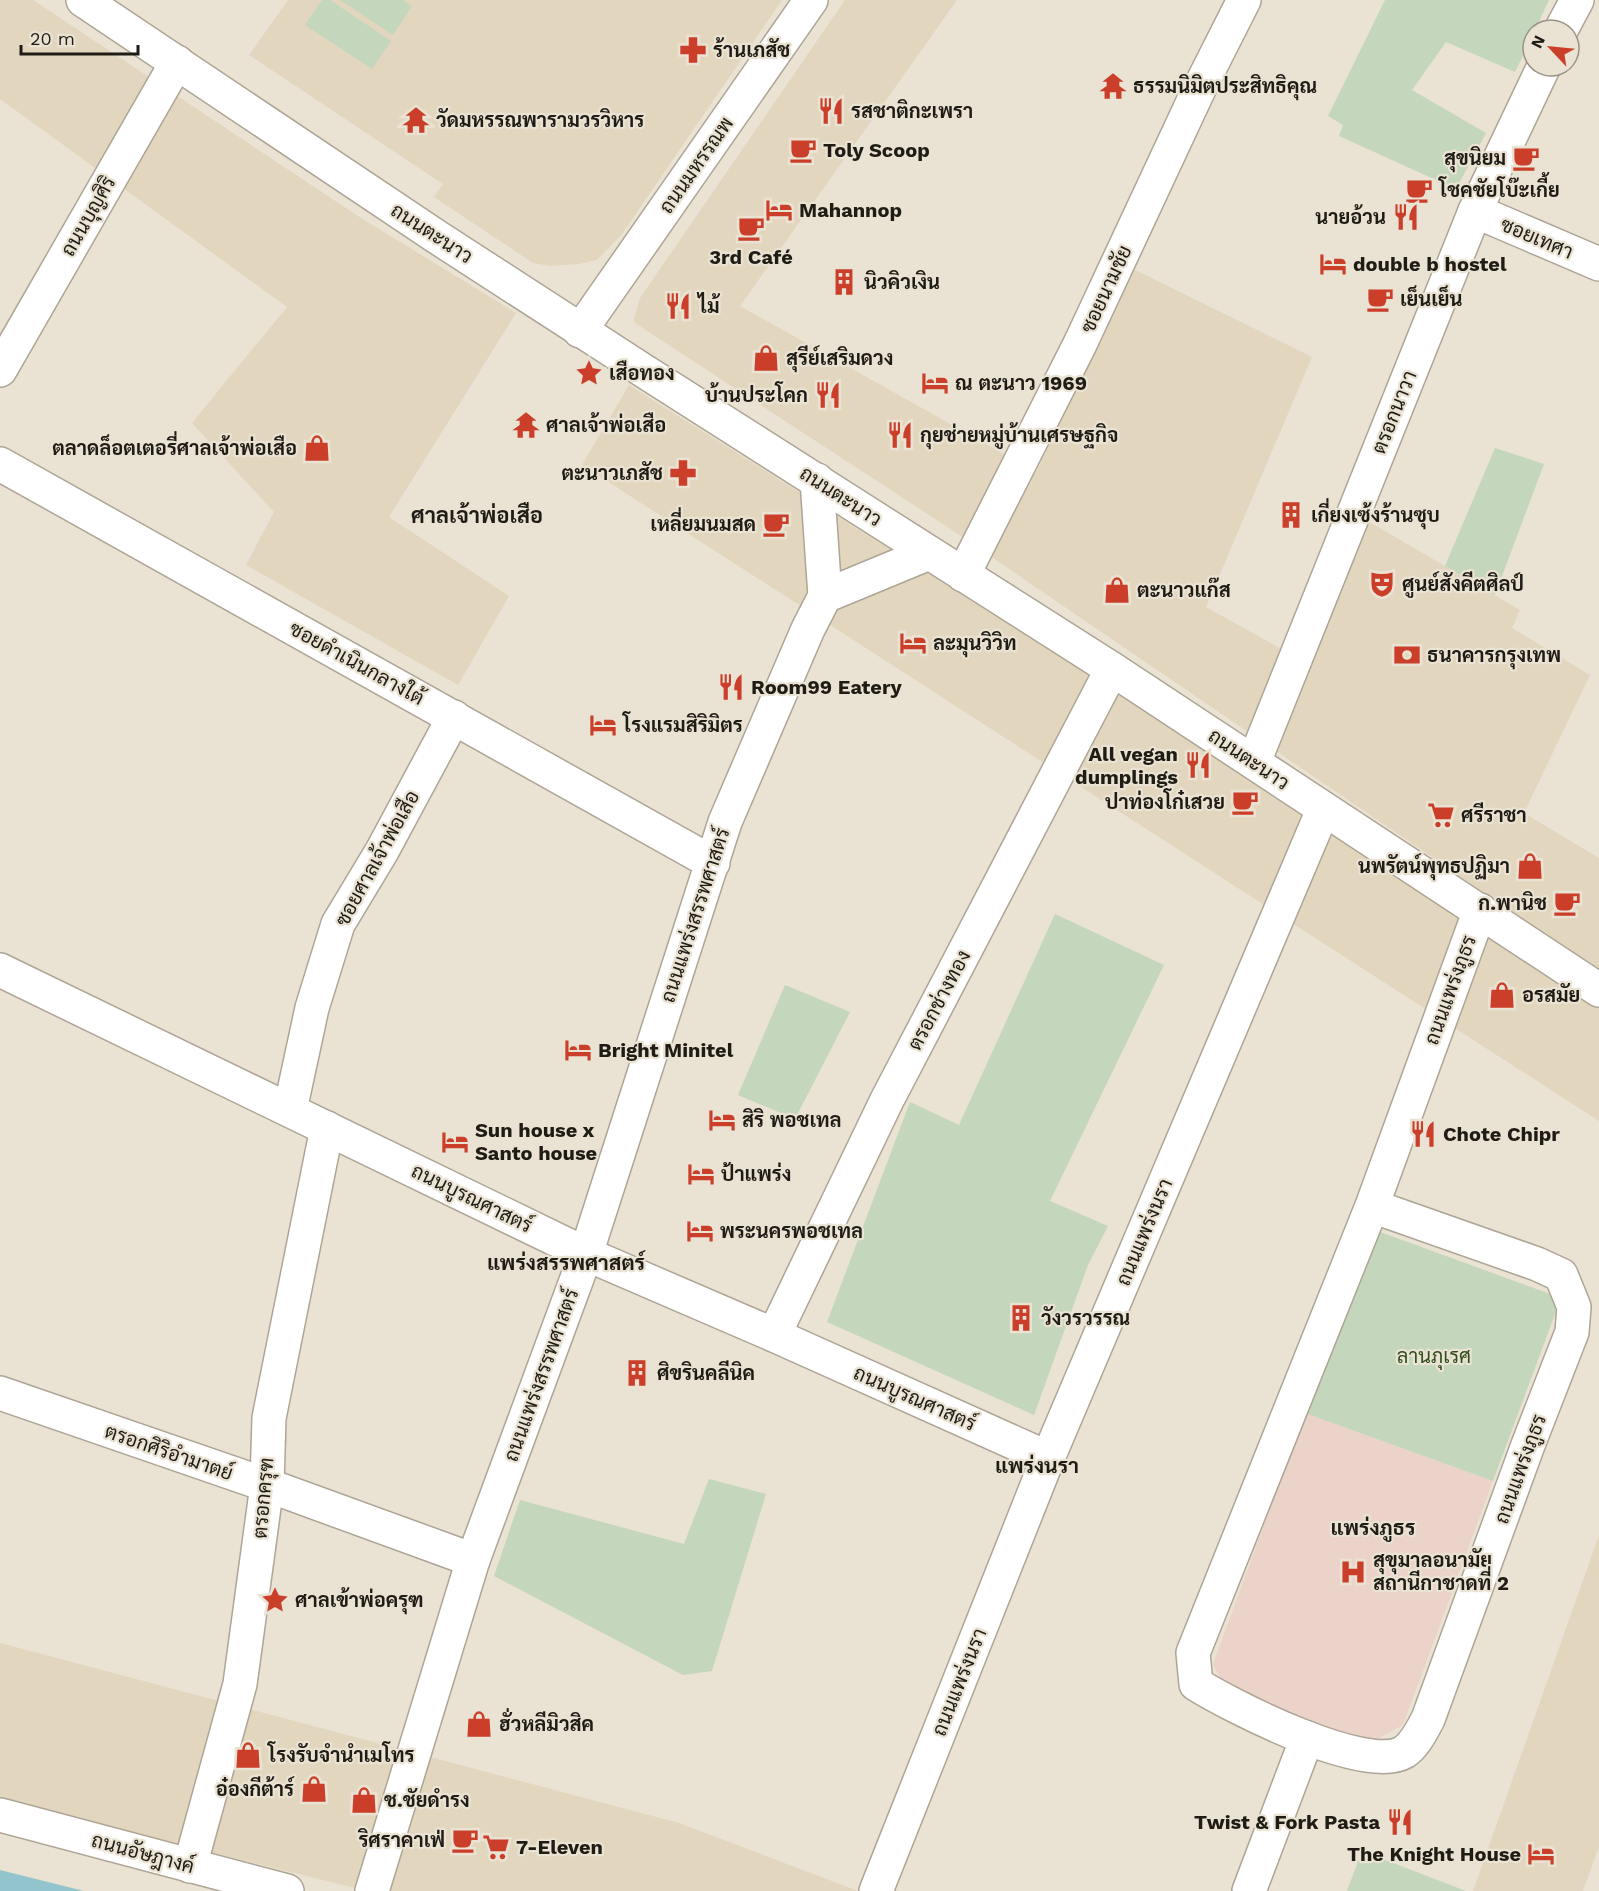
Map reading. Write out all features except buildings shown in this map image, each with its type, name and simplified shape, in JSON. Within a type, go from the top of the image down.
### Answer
[{"type":"street","name":"ถนนตะนาว","points":[[83,0],[580,331],[1112,669],[1599,990]]},
{"type":"street","name":"ถนนมหรรณพ","points":[[580,331],[811,0]]},
{"type":"street","name":"ซอยนามชัย","points":[[963,576],[1080,344],[1200,87],[1244,0]]},
{"type":"street","points":[[1567,18],[1577,0]]},
{"type":"street","name":"ถนนบุญศิริ","points":[[0,370],[177,62]]},
{"type":"street","name":"ตรอกนาวา","points":[[1254,762],[1475,211],[1538,78]]},
{"type":"street","name":"ซอยเทศา","points":[[1475,211],[1599,264]]},
{"type":"street","name":"ซอยดำเนินกลางใต้","points":[[0,464],[713,863]]},
{"type":"street","points":[[817,480],[825,596],[929,553]]},
{"type":"street","name":"ถนนแพร่งสรรพศาสตร์","points":[[372,1891],[473,1560],[586,1254],[725,822],[808,629],[825,596]]},
{"type":"street","name":"ตรอกช่างทอง","points":[[774,1335],[887,1100],[1112,669]]},
{"type":"street","name":"ซอยศาลเจ้าพ่อเสือ","points":[[290,1110],[312,1008],[338,924],[382,851],[454,717]]},
{"type":"street","name":"ถนนแพร่งนรา","points":[[876,1891],[1048,1458],[1323,810]]},
{"type":"street","name":"ถนนแพร่งภูธร","points":[[1372,1206],[1537,1264],[1561,1275],[1574,1307],[1572,1332],[1528,1445],[1428,1719],[1415,1740],[1404,1752],[1377,1758],[1307,1738],[1223,1701],[1196,1684],[1193,1653],[1372,1206],[1480,910]]},
{"type":"street","name":"ถนนบูรณศาสตร์","points":[[0,970],[586,1254],[774,1335],[1048,1458]]},
{"type":"street","name":"ตรอกครุฑ","points":[[190,1866],[240,1683],[267,1485],[269,1419],[327,1128]]},
{"type":"street","name":"ตรอกศิริอำมาตย์","points":[[0,1393],[267,1485],[473,1560]]},
{"type":"street","points":[[1249,1891],[1307,1738]]},
{"type":"street","name":"ถนนอัษฎางค์","points":[[0,1815],[287,1891]]},
{"type":"shaded area","points":[[0,0],[33,0],[361,218],[516,313],[389,517],[509,596],[458,685],[246,565],[274,512],[192,423],[287,307],[0,99]]},
{"type":"shaded area","points":[[288,0],[782,0],[622,234],[597,260],[550,266],[533,263],[434,197],[443,184],[249,55]]},
{"type":"shaded area","points":[[845,0],[957,0],[740,306],[1036,472],[1133,269],[1312,357],[1206,607],[1303,661],[1366,520],[1520,610],[1512,628],[1590,675],[1524,813],[1599,858],[1599,971],[949,528],[635,323],[634,318],[640,298]]},
{"type":"shaded area","points":[[629,385],[1083,671],[1599,1008],[1599,1121],[582,465]]},
{"type":"shaded area","name":"สุขุมาลอนามัย สถานีกาชาดที่ 2","points":[[1305,1413],[1493,1481],[1403,1725],[1372,1742],[1227,1692],[1213,1664]]},
{"type":"shaded area","points":[[1599,1535],[1599,1847],[1583,1891],[1473,1891]]},
{"type":"shaded area","points":[[0,1643],[679,1823],[858,1891],[367,1891],[0,1800]]},
{"type":"green space","points":[[322,0],[330,0],[391,41],[372,69],[305,25]]},
{"type":"green space","points":[[340,0],[403,0],[412,6],[393,35]]},
{"type":"green space","points":[[1385,0],[1549,0],[1541,18],[1521,18],[1521,60],[1515,72],[1446,42],[1412,90],[1486,133],[1456,189],[1339,136],[1343,125],[1328,116]]},
{"type":"green space","points":[[1495,448],[1544,464],[1495,595],[1445,566]]},
{"type":"green space","points":[[1055,914],[1164,965],[1050,1201],[1108,1226],[1088,1265],[1034,1415],[827,1322],[910,1102],[959,1125]]},
{"type":"green space","points":[[785,985],[850,1012],[795,1119],[738,1095]]},
{"type":"green space","name":"ลานภุเรศ","points":[[1372,1229],[1561,1298],[1493,1481],[1305,1413]]},
{"type":"green space","points":[[709,1479],[766,1494],[712,1671],[683,1675],[494,1576],[520,1500],[684,1544]]},
{"type":"green space","points":[[1362,1851],[1466,1891],[1347,1891]]},
{"type":"water","points":[[0,1870],[84,1891],[0,1891]]},
{"type":"place","name":"ร้านเภสัช","points":[[693,50]]},
{"type":"place","name":"ธรรมนิมิตประสิทธิคุณ","points":[[1113,86]]},
{"type":"place","name":"รสชาติกะเพรา","points":[[831,111]]},
{"type":"place","name":"วัดมหรรณพารามวรวิหาร","points":[[416,120]]},
{"type":"place","name":"Toly Scoop","points":[[803,150]]},
{"type":"place","name":"สุขนิยม","points":[[1526,158]]},
{"type":"place","name":"โชคชัยโบ๊ะเกี้ย","points":[[1419,190]]},
{"type":"place","name":"Mahannop","points":[[779,210]]},
{"type":"place","name":"นายอ้วน","points":[[1406,217]]},
{"type":"place","name":"3rd Café","points":[[751,228]]},
{"type":"place","name":"double b hostel","points":[[1333,264]]},
{"type":"place","name":"นิวคิวเงิน","points":[[844,282]]},
{"type":"place","name":"เย็นเย็น","points":[[1380,299]]},
{"type":"place","name":"ไม้","points":[[678,306]]},
{"type":"place","name":"สุรีย์เสริมดวง","points":[[766,358]]},
{"type":"place","name":"เสือทอง","points":[[589,373]]},
{"type":"place","name":"ณ ตะนาว 1969","points":[[935,383]]},
{"type":"place","name":"บ้านประโคก","points":[[828,395]]},
{"type":"place","name":"ศาลเจ้าพ่อเสือ","points":[[526,425]]},
{"type":"place","name":"กุยช่ายหมู่บ้านเศรษฐกิจ","points":[[900,435]]},
{"type":"place","name":"ตลาดล็อตเตอรี่ศาลเจ้าพ่อเสือ","points":[[317,448]]},
{"type":"place","name":"ตะนาวเภสัช","points":[[683,473]]},
{"type":"place","name":"เกี่ยงเซ้งร้านซุบ","points":[[1291,515]]},
{"type":"place","name":"เหลี่ยมนมสด","points":[[776,524]]},
{"type":"place","name":"ศูนย์สังคีตศิลป์","points":[[1382,584]]},
{"type":"place","name":"ตะนาวแก๊ส","points":[[1117,590]]},
{"type":"place","name":"ละมุนวิวิท","points":[[913,643]]},
{"type":"place","name":"ธนาคารกรุงเทพ","points":[[1407,655]]},
{"type":"place","name":"Room99 Eatery","points":[[731,687]]},
{"type":"place","name":"โรงแรมสิริมิตร","points":[[603,725]]},
{"type":"place","name":"All vegan dumplings","points":[[1198,765]]},
{"type":"place","name":"ปาท่องโก๋เสวย","points":[[1245,802]]},
{"type":"place","name":"ศรีราชา","points":[[1441,815]]},
{"type":"place","name":"นพรัตน์พุทธปฏิมา","points":[[1530,866]]},
{"type":"place","name":"ก.พานิช","points":[[1567,903]]},
{"type":"place","name":"อรสมัย","points":[[1502,995]]},
{"type":"place","name":"Bright Minitel","points":[[578,1050]]},
{"type":"place","name":"สิริ พอชเทล","points":[[722,1120]]},
{"type":"place","name":"Chote Chipr","points":[[1423,1134]]},
{"type":"place","name":"Sun house x Santo house","points":[[455,1142]]},
{"type":"place","name":"ป้าแพร่ง","points":[[701,1174]]},
{"type":"place","name":"พระนครพอชเทล","points":[[700,1231]]},
{"type":"place","name":"วังวรวรรณ","points":[[1021,1318]]},
{"type":"place","name":"ศิขรินคลีนิค","points":[[637,1373]]},
{"type":"place","name":"สุขุมาลอนามัย สถานีกาชาดที่ 2","points":[[1353,1572]]},
{"type":"place","name":"ศาลเข้าพ่อครุฑ","points":[[275,1600]]},
{"type":"place","name":"ฮั่วหลีมิวสิค","points":[[479,1724]]},
{"type":"place","name":"โรงรับจำนำเมโทร","points":[[248,1755]]},
{"type":"place","name":"อ๋องกีต้าร์","points":[[314,1789]]},
{"type":"place","name":"ช.ชัยดำรง","points":[[364,1800]]},
{"type":"place","name":"Twist & Fork Pasta","points":[[1400,1822]]},
{"type":"place","name":"ริศราคาเฟ่","points":[[465,1840]]},
{"type":"place","name":"7-Eleven","points":[[496,1847]]},
{"type":"place","name":"The Knight House","points":[[1541,1854]]},
{"type":"district","name":"ศาลเจ้าพ่อเสือ","points":[[477,515]]},
{"type":"district","name":"แพร่งสรรพศาสตร์","points":[[566,1262]]},
{"type":"district","name":"แพร่งนรา","points":[[1037,1465]]},
{"type":"district","name":"แพร่งภูธร","points":[[1373,1527]]}]
